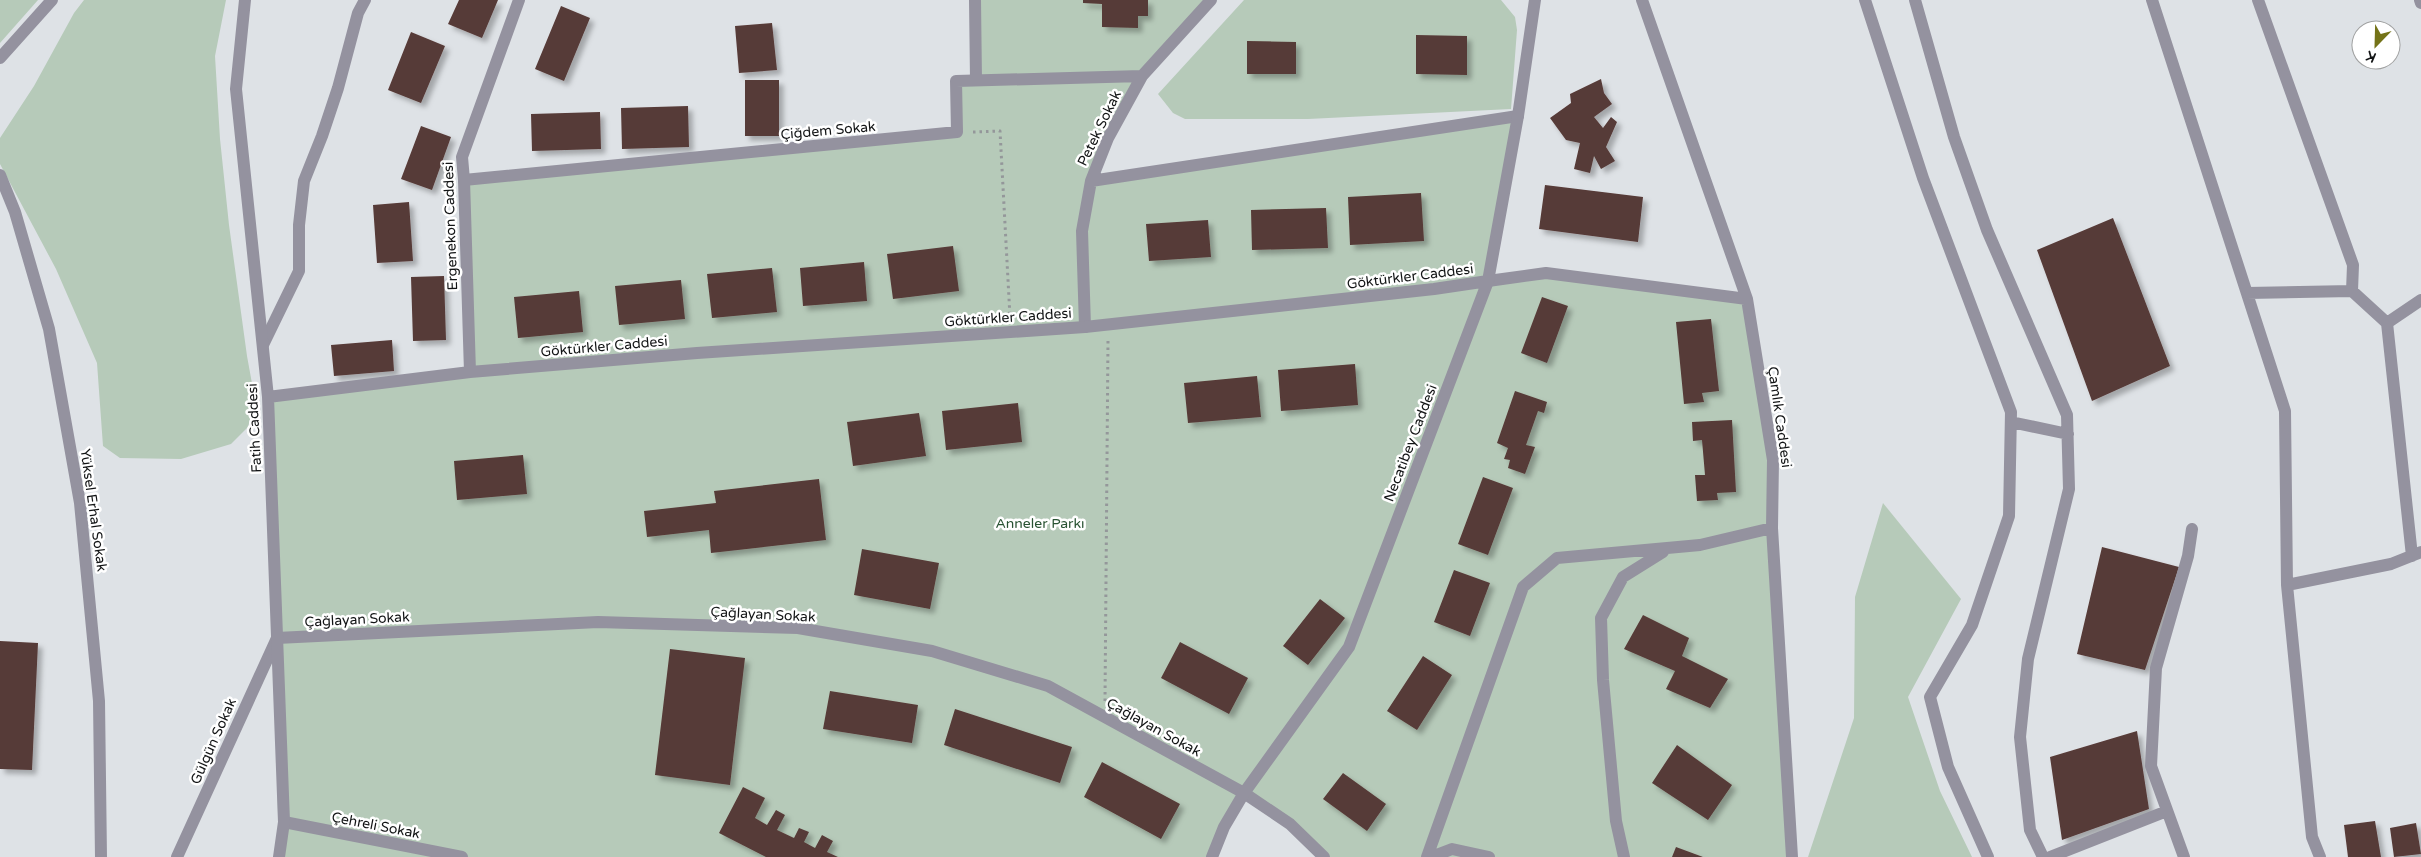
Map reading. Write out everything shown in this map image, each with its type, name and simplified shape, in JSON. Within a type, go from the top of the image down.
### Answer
[{"type":"street","points":[[0,58],[52,0]]},
{"type":"street","name":"Fatih Caddesi","points":[[245,0],[236,89],[268,397],[284,822],[279,857]]},
{"type":"street","points":[[263,345],[299,271],[299,225],[304,181],[322,136],[338,88],[358,13],[365,0]]},
{"type":"street","name":"Ergenekon Caddesi","points":[[470,372],[462,157],[519,0]]},
{"type":"street","points":[[975,0],[976,80]]},
{"type":"street","name":"Petek Sokak","points":[[1085,327],[1082,231],[1091,181],[1108,138],[1142,76],[1211,0]]},
{"type":"street","name":"Necatibey Caddesi","points":[[1212,857],[1224,827],[1244,793],[1349,646],[1488,281],[1518,116],[1535,0]]},
{"type":"street","name":"Çamlık Caddesi","points":[[1642,0],[1747,299],[1773,460],[1772,528],[1792,857]]},
{"type":"street","points":[[1865,0],[1923,178],[2011,412],[2009,516],[1972,625],[1930,697],[1948,767],[1988,857]]},
{"type":"street","points":[[1915,0],[1957,146],[1987,230],[2068,415],[2069,489],[2028,658],[2020,737],[2030,830],[2043,857]]},
{"type":"street","points":[[2152,0],[2285,411],[2287,585],[2312,838],[2320,857]]},
{"type":"street","points":[[2258,0],[2353,265],[2352,291]]},
{"type":"street","points":[[957,132],[956,81],[1142,76]]},
{"type":"street","points":[[1091,181],[1518,116]]},
{"type":"street","name":"Çiğdem Sokak","points":[[464,180],[957,132]]},
{"type":"street","name":"Yüksel Erhal Sokak","points":[[0,175],[15,212],[48,328],[80,503],[99,701],[101,857]]},
{"type":"street","name":"Göktürkler Caddesi","points":[[268,397],[470,372],[697,353],[1085,327],[1434,290],[1546,273],[1747,299]]},
{"type":"street","points":[[2247,293],[2352,291],[2387,323],[2416,554],[2391,564],[2287,585]]},
{"type":"street","points":[[2387,323],[2421,300]]},
{"type":"street","points":[[2010,422],[2068,434]]},
{"type":"street","points":[[1624,857],[1616,821],[1602,680],[1600,618],[1623,577],[1659,552],[1700,545],[1772,528]]},
{"type":"street","points":[[2184,857],[2151,766],[2156,668],[2188,556],[2192,529]]},
{"type":"street","points":[[1429,857],[1523,587],[1557,558],[1700,545]]},
{"type":"street","name":"Çağlayan Sokak","points":[[276,638],[598,622],[798,628],[932,651],[1048,686],[1244,793],[1290,824],[1324,857]]},
{"type":"street","name":"Gülgün Sokak","points":[[177,857],[276,638]]},
{"type":"street","points":[[2050,857],[2167,811]]},
{"type":"street","name":"Çehreli Sokak","points":[[284,822],[462,857]]},
{"type":"street","points":[[1429,857],[1452,849],[1489,857]]},
{"type":"path","points":[[957,132],[1000,131],[1010,332]]},
{"type":"path","points":[[1106,718],[1104,667],[1109,453],[1108,324]]},
{"type":"green space","points":[[0,0],[38,0],[0,43]]},
{"type":"green space","points":[[84,0],[226,0],[215,56],[220,139],[229,225],[255,400],[248,427],[231,444],[181,459],[120,458],[103,446],[97,363],[56,269],[0,164],[0,138],[34,86],[74,13]]},
{"type":"green space","name":"Anneler Parkı","points":[[975,0],[1211,0],[1142,76],[1091,180],[1518,116],[1489,281],[1546,273],[1747,299],[1773,460],[1792,857],[1324,857],[1244,793],[1212,857],[279,857],[268,397],[470,372],[464,180],[957,133],[956,81],[976,80]]},
{"type":"green space","points":[[1244,0],[1501,0],[1515,17],[1517,30],[1511,109],[1308,119],[1185,119],[1173,113],[1158,94]]},
{"type":"green space","points":[[1883,503],[1961,599],[1908,697],[1940,791],[1972,857],[1808,857],[1854,718],[1855,597]]},
{"type":"building","points":[[459,0],[498,0],[482,38],[448,24]]},
{"type":"building","points":[[1083,0],[1148,0],[1148,16],[1138,16],[1138,28],[1102,27],[1102,4],[1083,3]]},
{"type":"building","points":[[561,6],[590,18],[564,81],[535,69]]},
{"type":"building","points":[[772,23],[777,70],[739,73],[735,26]]},
{"type":"building","points":[[411,32],[445,46],[421,103],[388,90]]},
{"type":"building","points":[[1416,35],[1467,36],[1467,75],[1416,74]]},
{"type":"building","points":[[1247,41],[1296,42],[1296,74],[1247,74]]},
{"type":"building","points":[[1601,79],[1604,93],[1612,104],[1594,117],[1603,128],[1611,117],[1617,122],[1606,147],[1615,161],[1601,169],[1594,156],[1590,173],[1574,169],[1580,143],[1566,140],[1550,118],[1571,103],[1570,94]]},
{"type":"building","points":[[745,80],[779,80],[779,136],[745,136]]},
{"type":"building","points":[[688,106],[689,147],[622,149],[621,108]]},
{"type":"building","points":[[600,112],[601,149],[532,151],[531,114]]},
{"type":"building","points":[[421,126],[451,137],[432,190],[401,179]]},
{"type":"building","points":[[1545,185],[1643,197],[1638,242],[1539,229]]},
{"type":"building","points":[[1421,193],[1424,241],[1350,245],[1348,197]]},
{"type":"building","points":[[409,202],[413,261],[377,263],[373,205]]},
{"type":"building","points":[[1326,208],[1328,248],[1252,250],[1251,210]]},
{"type":"building","points":[[2113,218],[2170,366],[2092,401],[2037,250]]},
{"type":"building","points":[[1208,220],[1211,257],[1149,261],[1146,224]]},
{"type":"building","points":[[953,246],[959,291],[893,299],[887,254]]},
{"type":"building","points":[[864,262],[867,301],[803,306],[800,268]]},
{"type":"building","points":[[772,268],[777,312],[712,318],[707,274]]},
{"type":"building","points":[[444,276],[446,340],[413,341],[411,277]]},
{"type":"building","points":[[681,280],[685,319],[619,325],[615,286]]},
{"type":"building","points":[[579,291],[583,332],[518,338],[514,297]]},
{"type":"building","points":[[1542,297],[1568,306],[1547,363],[1521,353]]},
{"type":"building","points":[[1711,319],[1719,391],[1702,393],[1704,402],[1684,404],[1676,322]]},
{"type":"building","points":[[392,340],[394,371],[334,376],[331,345]]},
{"type":"building","points":[[1355,364],[1358,405],[1281,411],[1278,370]]},
{"type":"building","points":[[1257,376],[1261,417],[1188,423],[1184,383]]},
{"type":"building","points":[[1515,391],[1547,402],[1544,413],[1538,411],[1526,445],[1535,447],[1525,474],[1508,468],[1510,460],[1504,459],[1508,448],[1497,443]]},
{"type":"building","points":[[1018,403],[1022,442],[946,450],[942,411]]},
{"type":"building","points":[[919,413],[926,456],[853,466],[847,422]]},
{"type":"building","points":[[1732,420],[1736,492],[1717,493],[1718,500],[1697,501],[1695,475],[1705,475],[1702,440],[1693,441],[1692,422]]},
{"type":"building","points":[[523,455],[527,494],[457,500],[454,461]]},
{"type":"building","points":[[1483,477],[1513,488],[1488,555],[1458,544]]},
{"type":"building","points":[[819,479],[826,540],[711,553],[709,530],[647,537],[644,511],[716,503],[714,491]]},
{"type":"building","points":[[2102,547],[2179,567],[2145,670],[2077,654]]},
{"type":"building","points":[[862,549],[939,563],[930,609],[854,595]]},
{"type":"building","points":[[1454,570],[1490,583],[1470,636],[1434,622]]},
{"type":"building","points":[[1320,599],[1345,618],[1308,665],[1283,646]]},
{"type":"building","points":[[1643,615],[1689,638],[1682,656],[1728,679],[1710,708],[1666,689],[1675,671],[1624,649]]},
{"type":"building","points":[[0,641],[38,643],[32,770],[0,769]]},
{"type":"building","points":[[1180,642],[1248,678],[1229,714],[1161,678]]},
{"type":"building","points":[[670,649],[745,658],[730,785],[655,775]]},
{"type":"building","points":[[1423,656],[1452,675],[1417,730],[1387,711]]},
{"type":"building","points":[[830,691],[918,705],[912,743],[823,729]]},
{"type":"building","points":[[955,709],[1072,747],[1060,783],[944,745]]},
{"type":"building","points":[[2137,731],[2149,809],[2062,840],[2050,757]]},
{"type":"building","points":[[1677,745],[1732,785],[1708,820],[1652,783]]},
{"type":"building","points":[[1102,762],[1180,804],[1161,839],[1084,797]]},
{"type":"building","points":[[1343,773],[1386,804],[1367,831],[1323,799]]},
{"type":"building","points":[[743,787],[765,798],[755,818],[767,825],[776,810],[785,815],[777,830],[794,838],[799,828],[809,832],[804,842],[815,848],[822,835],[833,841],[827,852],[838,857],[766,857],[719,833]]},
{"type":"building","points":[[2375,821],[2381,857],[2348,857],[2344,825]]},
{"type":"building","points":[[2416,823],[2421,854],[2394,857],[2390,828]]},
{"type":"building","points":[[1676,847],[1703,857],[1672,857]]}]
